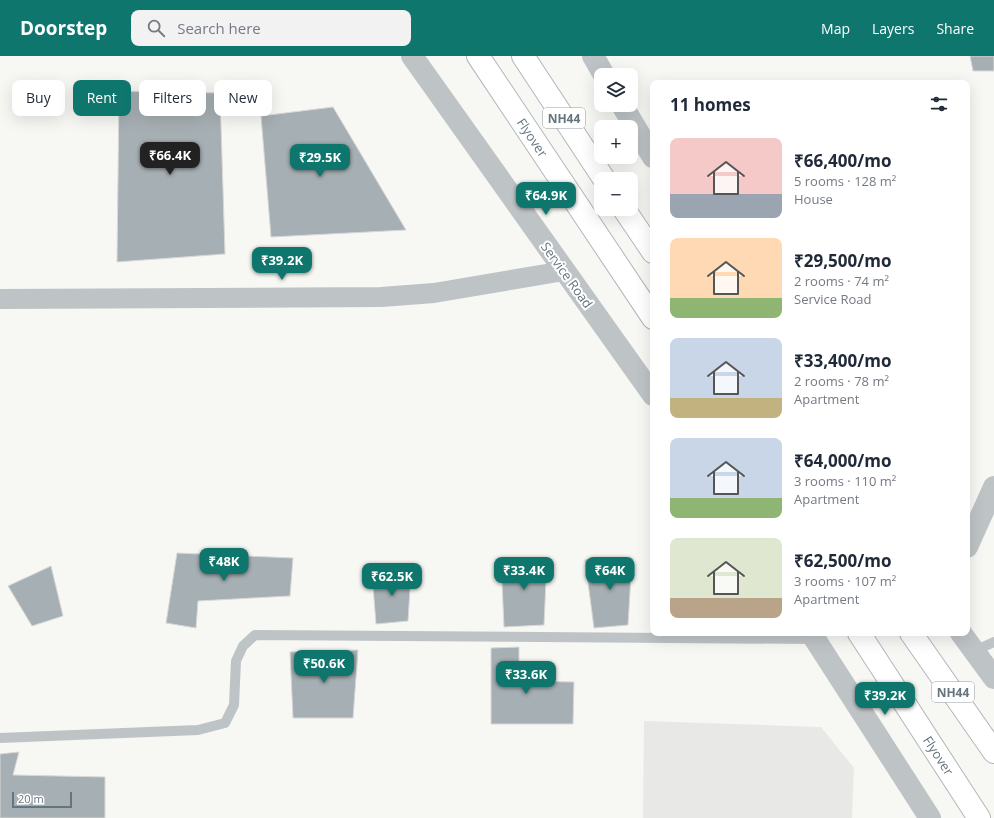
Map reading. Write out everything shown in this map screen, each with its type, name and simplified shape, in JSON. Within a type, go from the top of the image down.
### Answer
[{"type":"highway","name":"Flyover","points":[[478,56],[650,314]]},
{"type":"highway","name":"NH44","points":[[523,56],[599,172]]},
{"type":"highway","points":[[629,216],[650,248]]},
{"type":"highway","name":"Flyover","points":[[861,636],[979,818]]},
{"type":"highway","name":"NH44","points":[[913,636],[994,752]]},
{"type":"street","name":"Service Road","points":[[412,56],[650,391]]},
{"type":"street","points":[[593,56],[600,68]]},
{"type":"street","points":[[626,112],[650,151]]},
{"type":"street","points":[[0,299],[381,297],[434,293],[564,271]]},
{"type":"street","points":[[970,540],[994,487]]},
{"type":"street","points":[[813,636],[930,818]]},
{"type":"street","points":[[963,636],[994,678]]},
{"type":"lane","points":[[0,738],[198,730],[225,723],[234,705],[236,660],[243,646],[255,635],[650,636]]},
{"type":"lane","points":[[974,651],[994,642]]},
{"type":"shaded area","points":[[644,721],[821,727],[854,768],[852,818],[643,818]]},
{"type":"building","points":[[970,56],[994,56],[994,71],[973,71]]},
{"type":"building","points":[[131,91],[139,91],[139,116],[206,116],[206,93],[214,93],[214,116],[221,116],[225,254],[117,262],[119,116],[131,116]]},
{"type":"building","points":[[333,107],[406,230],[271,237],[261,116],[272,116],[272,115]]},
{"type":"building","points":[[177,553],[293,558],[290,596],[198,601],[196,628],[166,623]]},
{"type":"building","points":[[547,558],[544,625],[504,627],[501,559]]},
{"type":"building","points":[[632,558],[628,625],[594,628],[585,560]]},
{"type":"building","points":[[51,566],[63,616],[32,626],[8,586]]},
{"type":"building","points":[[372,573],[411,573],[408,621],[376,624]]},
{"type":"building","points":[[519,647],[519,681],[574,682],[573,724],[491,724],[491,648]]},
{"type":"building","points":[[358,650],[353,718],[293,718],[290,652]]},
{"type":"building","points":[[19,752],[13,775],[105,777],[105,818],[0,818],[0,754]]}]
